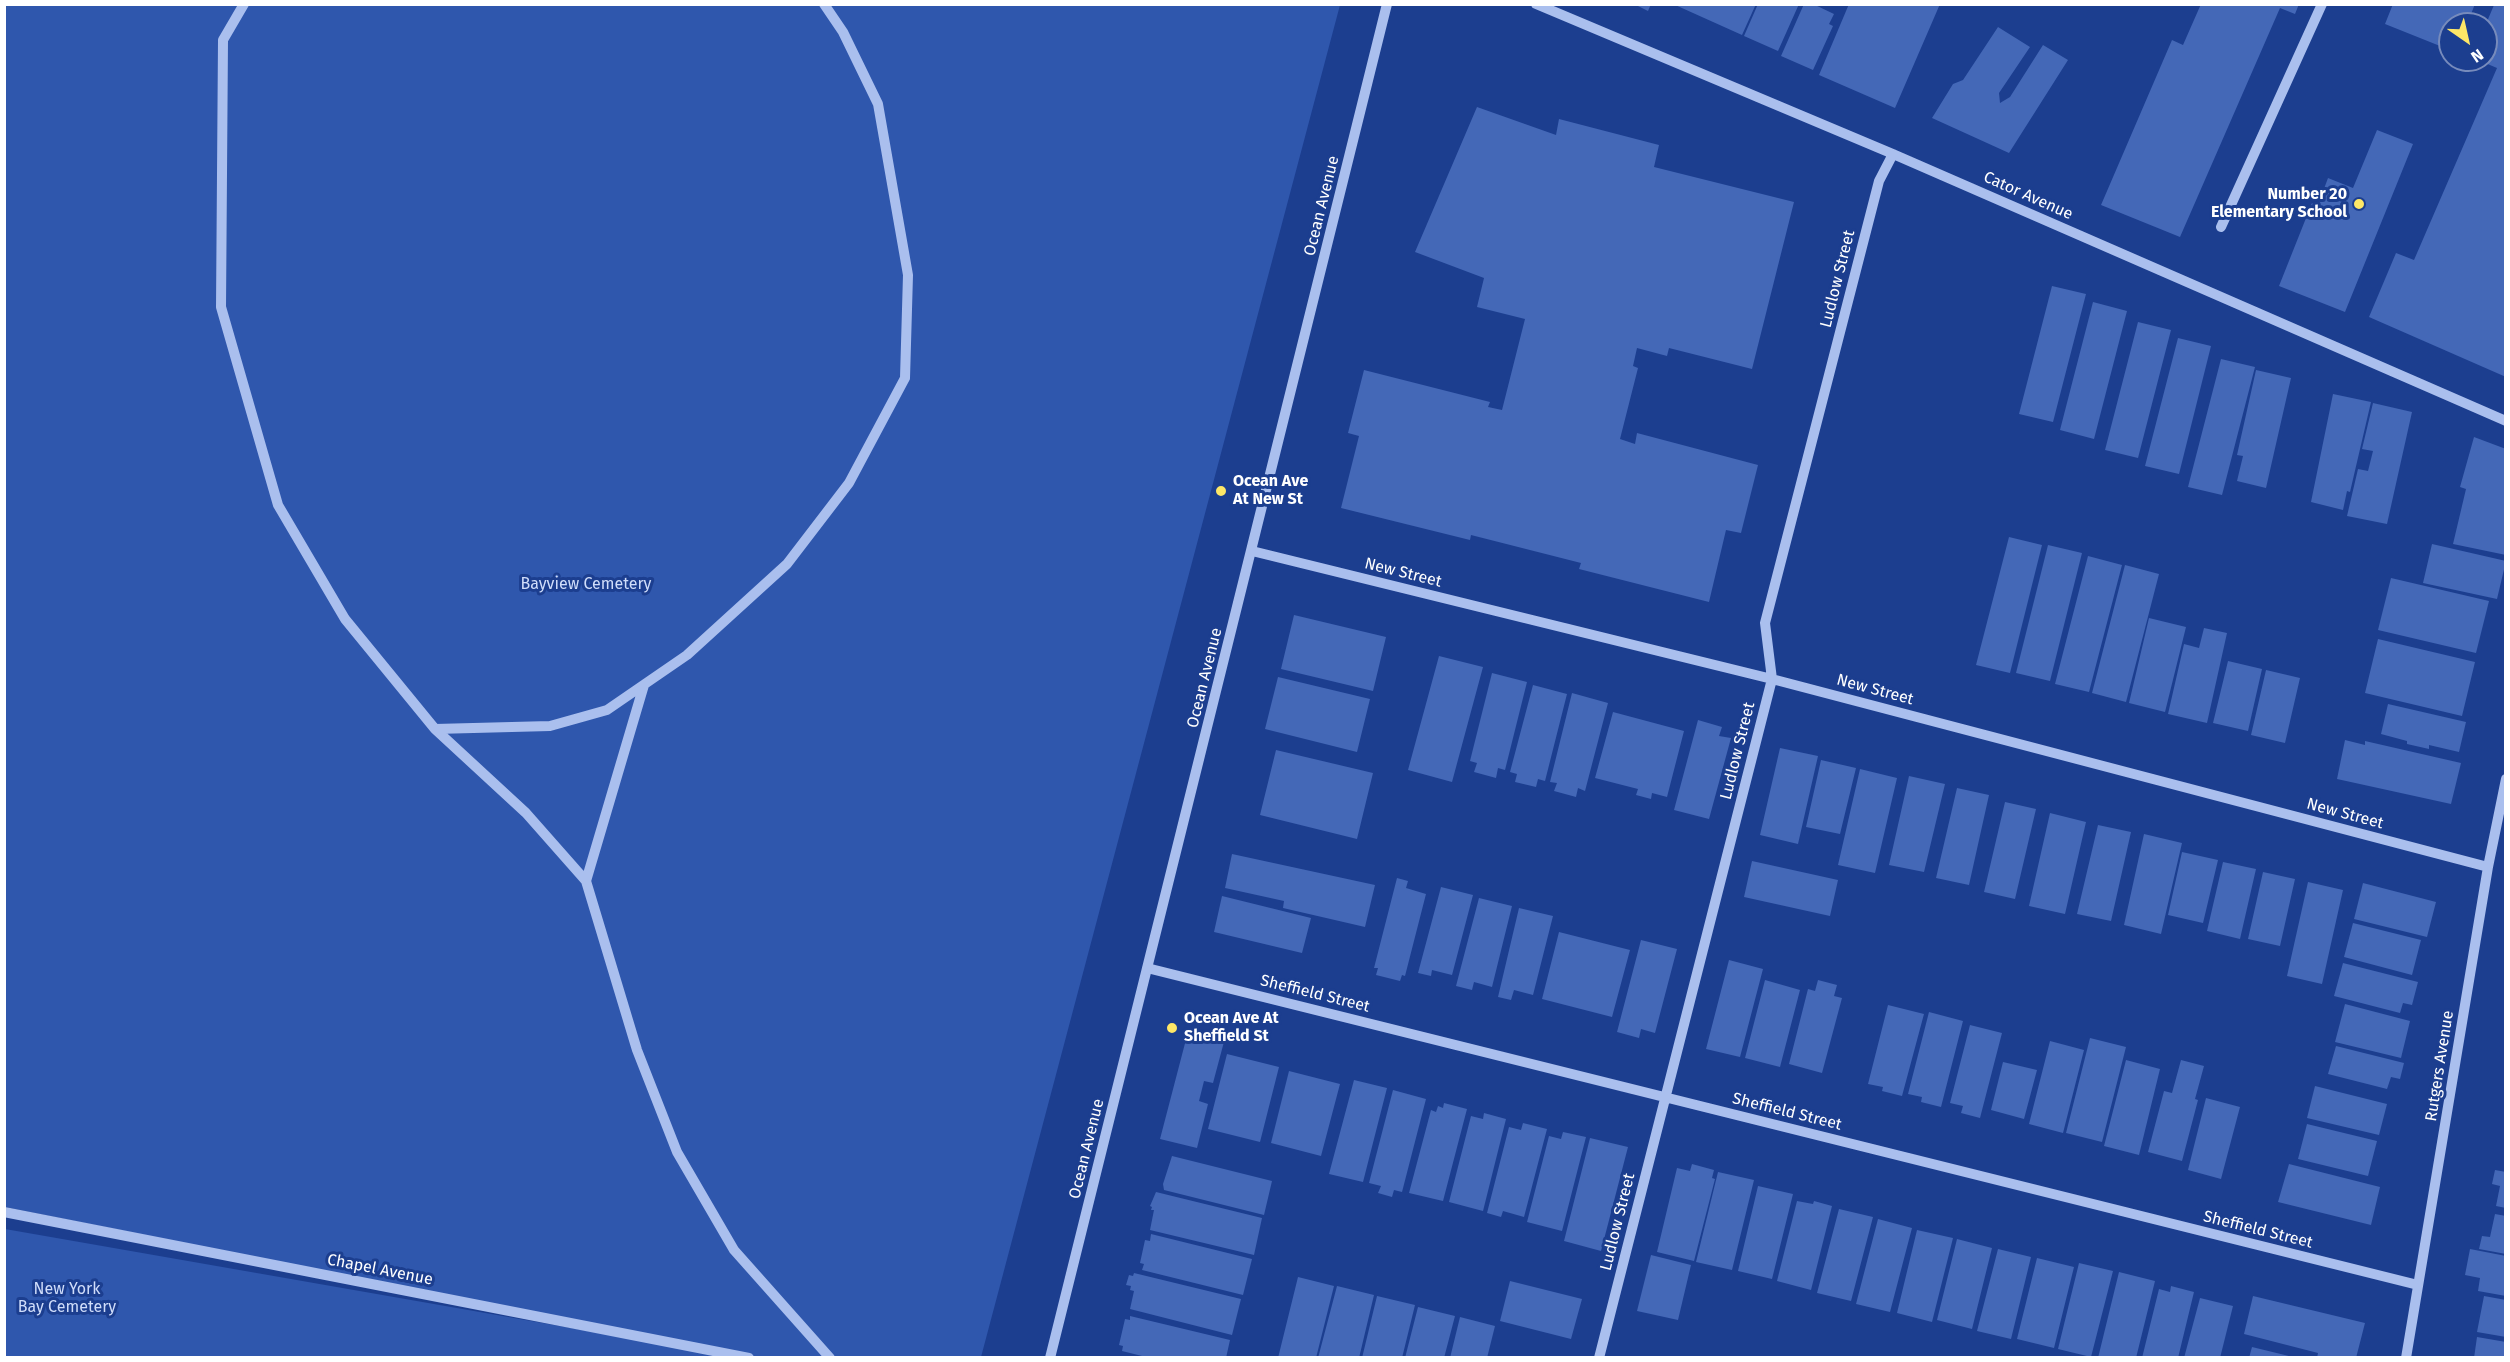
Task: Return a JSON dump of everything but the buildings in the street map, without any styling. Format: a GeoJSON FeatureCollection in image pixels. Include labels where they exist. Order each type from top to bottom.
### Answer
{"type":"FeatureCollection","features":[{"type":"Feature","properties":{"kind":"street"},"geometry":{"type":"LineString","coordinates":[[244,4],[223,40],[221,307],[278,505],[345,619],[435,729],[526,813],[586,881],[637,1050],[677,1152],[734,1250],[830,1358]]}},
{"type":"Feature","properties":{"kind":"street"},"geometry":{"type":"LineString","coordinates":[[435,729],[550,726],[607,710],[687,655],[787,564],[849,483],[904,378],[908,275],[878,104],[843,32],[824,4]]}},
{"type":"Feature","properties":{"kind":"street","name":"Ocean Avenue"},"geometry":{"type":"LineString","coordinates":[[1050,1358],[1387,4]]}},
{"type":"Feature","properties":{"kind":"street","name":"Cator Avenue"},"geometry":{"type":"LineString","coordinates":[[1536,4],[1893,153],[2505,421]]}},
{"type":"Feature","properties":{"kind":"street"},"geometry":{"type":"LineString","coordinates":[[2221,227],[2322,4]]}},
{"type":"Feature","properties":{"kind":"street","name":"Ludlow Street"},"geometry":{"type":"LineString","coordinates":[[1599,1358],[1772,679],[1765,623],[1879,181],[1893,153]]}},
{"type":"Feature","properties":{"kind":"street","name":"New Street"},"geometry":{"type":"LineString","coordinates":[[1252,551],[1772,679],[2488,867]]}},
{"type":"Feature","properties":{"kind":"street"},"geometry":{"type":"LineString","coordinates":[[586,881],[644,685]]}},
{"type":"Feature","properties":{"kind":"street","name":"Rutgers Avenue"},"geometry":{"type":"LineString","coordinates":[[2406,1358],[2488,867],[2505,779]]}},
{"type":"Feature","properties":{"kind":"street","name":"Sheffield Street"},"geometry":{"type":"LineString","coordinates":[[1148,968],[2418,1285]]}},
{"type":"Feature","properties":{"kind":"street","name":"Chapel Avenue"},"geometry":{"type":"LineString","coordinates":[[4,1212],[749,1358]]}},
{"type":"Feature","properties":{"kind":"green space","name":"Bayview Cemetery"},"geometry":{"type":"Polygon","coordinates":[[[4,5],[1340,5],[981,1357],[752,1357],[5,1207],[4,5]]]}},
{"type":"Feature","properties":{"kind":"green space","name":"New York Bay Cemetery"},"geometry":{"type":"Polygon","coordinates":[[[5,1229],[737,1357],[5,1357],[5,1229]]]}},
{"type":"Feature","properties":{"kind":"place","name":"Number 20 Elementary School"},"geometry":{"type":"Point","coordinates":[2359,204]}},
{"type":"Feature","properties":{"kind":"place","name":"Ocean Ave At New St"},"geometry":{"type":"Point","coordinates":[1221,491]}},
{"type":"Feature","properties":{"kind":"place","name":"Ocean Ave At Sheffield St"},"geometry":{"type":"Point","coordinates":[1172,1028]}}]}
